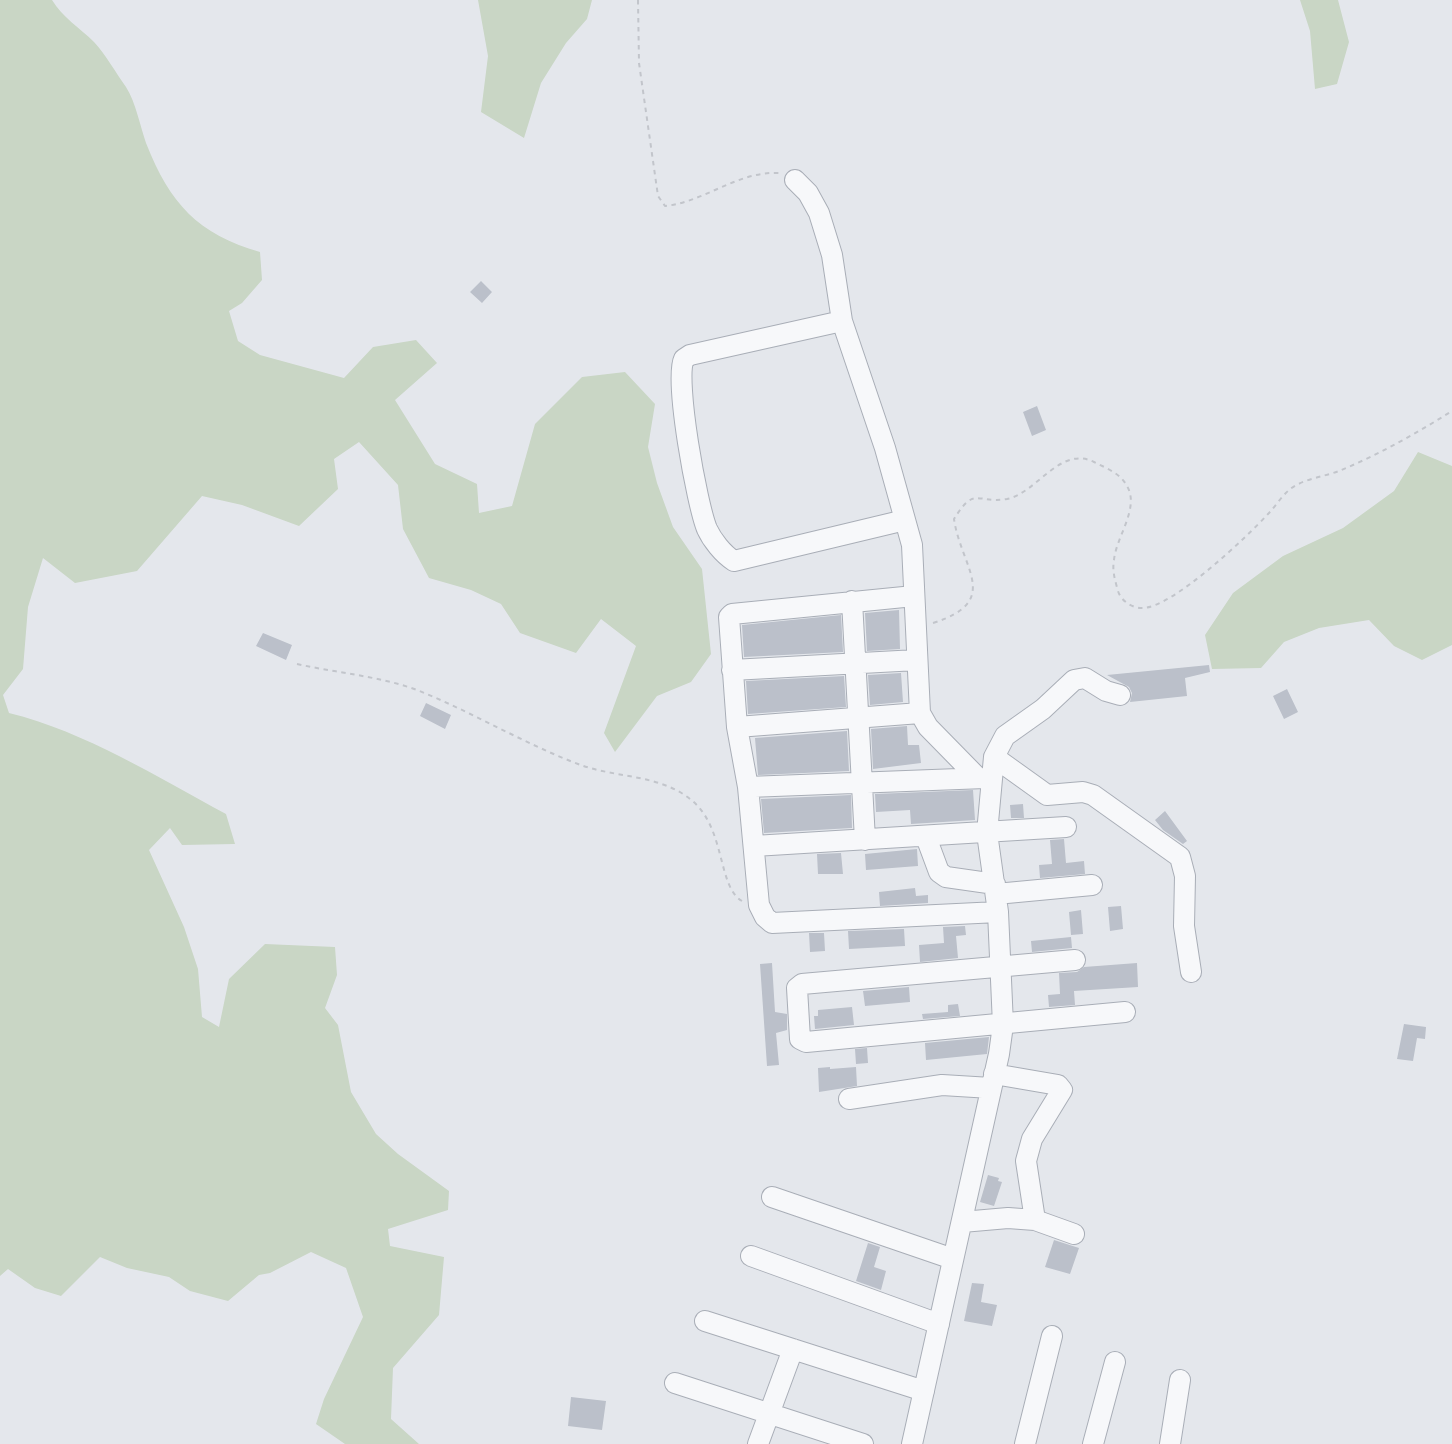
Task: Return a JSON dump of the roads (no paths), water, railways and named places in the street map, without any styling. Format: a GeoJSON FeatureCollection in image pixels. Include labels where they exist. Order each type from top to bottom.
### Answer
{"type":"FeatureCollection","features":[{"type":"Feature","properties":{"kind":"street"},"geometry":{"type":"LineString","coordinates":[[795,180],[808,193],[819,213],[832,255],[842,321],[885,448],[912,545],[920,713],[928,727],[984,778]]}},
{"type":"Feature","properties":{"kind":"street"},"geometry":{"type":"LineString","coordinates":[[842,321],[690,355],[684,359],[685,427],[708,529],[726,556],[734,561],[905,520]]}},
{"type":"Feature","properties":{"kind":"street"},"geometry":{"type":"LineString","coordinates":[[914,596],[732,614],[729,617],[737,727],[748,787],[759,905],[765,916],[772,923],[1092,885]]}},
{"type":"Feature","properties":{"kind":"street"},"geometry":{"type":"LineString","coordinates":[[852,601],[865,840]]}},
{"type":"Feature","properties":{"kind":"street"},"geometry":{"type":"LineString","coordinates":[[732,670],[917,660]]}},
{"type":"Feature","properties":{"kind":"street"},"geometry":{"type":"LineString","coordinates":[[912,1444],[993,1081],[1003,1025],[996,897],[987,833],[984,778],[1005,736],[1043,709],[1074,680],[1085,678],[1106,691],[1120,695]]}},
{"type":"Feature","properties":{"kind":"street"},"geometry":{"type":"LineString","coordinates":[[737,727],[920,713]]}},
{"type":"Feature","properties":{"kind":"street"},"geometry":{"type":"LineString","coordinates":[[994,757],[1047,795],[1083,792],[1093,795],[1180,857],[1185,876],[1184,926],[1191,972]]}},
{"type":"Feature","properties":{"kind":"street"},"geometry":{"type":"LineString","coordinates":[[748,787],[984,778]]}},
{"type":"Feature","properties":{"kind":"street"},"geometry":{"type":"LineString","coordinates":[[754,846],[1066,827]]}},
{"type":"Feature","properties":{"kind":"street"},"geometry":{"type":"LineString","coordinates":[[926,837],[939,872],[996,897]]}},
{"type":"Feature","properties":{"kind":"street"},"geometry":{"type":"LineString","coordinates":[[1075,960],[801,984],[797,988],[800,1039],[806,1042],[1125,1012]]}},
{"type":"Feature","properties":{"kind":"street"},"geometry":{"type":"LineString","coordinates":[[849,1099],[942,1085],[993,1081],[1058,1085],[1062,1090],[1032,1140],[1026,1161],[1035,1220]]}},
{"type":"Feature","properties":{"kind":"street"},"geometry":{"type":"LineString","coordinates":[[772,1197],[954,1259]]}},
{"type":"Feature","properties":{"kind":"street"},"geometry":{"type":"LineString","coordinates":[[962,1222],[1008,1218],[1035,1220],[1074,1234]]}},
{"type":"Feature","properties":{"kind":"street"},"geometry":{"type":"LineString","coordinates":[[751,1256],[939,1324]]}},
{"type":"Feature","properties":{"kind":"street"},"geometry":{"type":"LineString","coordinates":[[705,1321],[924,1391]]}},
{"type":"Feature","properties":{"kind":"street"},"geometry":{"type":"LineString","coordinates":[[1025,1444],[1052,1336]]}},
{"type":"Feature","properties":{"kind":"street"},"geometry":{"type":"LineString","coordinates":[[758,1444],[793,1349]]}},
{"type":"Feature","properties":{"kind":"street"},"geometry":{"type":"LineString","coordinates":[[1093,1444],[1115,1362]]}},
{"type":"Feature","properties":{"kind":"street"},"geometry":{"type":"LineString","coordinates":[[1170,1444],[1180,1380]]}},
{"type":"Feature","properties":{"kind":"street"},"geometry":{"type":"LineString","coordinates":[[675,1383],[863,1444]]}}]}
